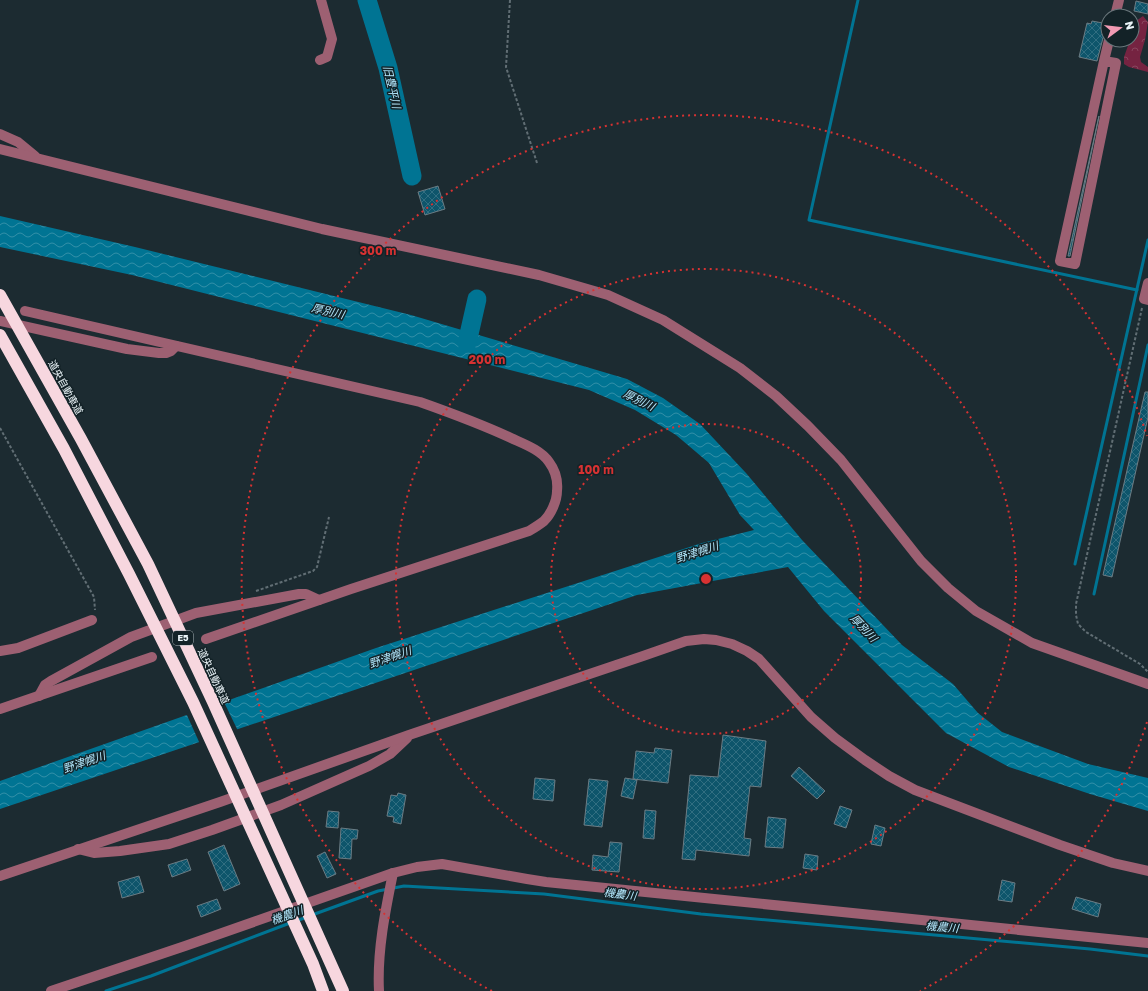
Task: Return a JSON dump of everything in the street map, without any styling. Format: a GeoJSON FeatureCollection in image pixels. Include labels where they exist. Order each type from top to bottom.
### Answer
{"type":"FeatureCollection","features":[{"type":"Feature","properties":{"kind":"highway","name":"道央自動車道"},"geometry":{"type":"LineString","coordinates":[[0,295],[81,439],[148,564],[213,702],[343,991]]}},
{"type":"Feature","properties":{"kind":"highway","name":"E5"},"geometry":{"type":"LineString","coordinates":[[0,335],[64,449],[193,702],[313,964],[323,991]]}},
{"type":"Feature","properties":{"kind":"street"},"geometry":{"type":"LineString","coordinates":[[320,60],[327,57],[332,39],[321,0]]}},
{"type":"Feature","properties":{"kind":"street"},"geometry":{"type":"LineString","coordinates":[[1104,61],[1116,63],[1075,264],[1060,261],[1063,246],[1104,61],[1107,48]]}},
{"type":"Feature","properties":{"kind":"street"},"geometry":{"type":"LineString","coordinates":[[0,134],[18,142],[37,158]]}},
{"type":"Feature","properties":{"kind":"street"},"geometry":{"type":"LineString","coordinates":[[0,149],[322,229],[538,275],[608,295],[663,320],[740,368],[776,396],[841,460],[921,561],[948,588],[976,611],[1032,643],[1148,684]]}},
{"type":"Feature","properties":{"kind":"street"},"geometry":{"type":"LineString","coordinates":[[1146,300],[1148,283]]}},
{"type":"Feature","properties":{"kind":"street"},"geometry":{"type":"LineString","coordinates":[[25,311],[420,402],[483,425],[528,446],[549,461],[558,485],[557,497],[545,520],[529,531],[206,639]]}},
{"type":"Feature","properties":{"kind":"street"},"geometry":{"type":"LineString","coordinates":[[0,321],[126,349],[166,353],[171,351],[176,346]]}},
{"type":"Feature","properties":{"kind":"street"},"geometry":{"type":"LineString","coordinates":[[39,696],[45,685],[51,681],[131,637],[196,613],[299,594],[306,594],[319,600]]}},
{"type":"Feature","properties":{"kind":"street"},"geometry":{"type":"LineString","coordinates":[[0,651],[18,648],[92,620]]}},
{"type":"Feature","properties":{"kind":"street"},"geometry":{"type":"LineString","coordinates":[[0,876],[686,642],[704,639],[732,644],[759,659],[811,717],[835,738],[888,776],[914,790],[1060,845],[1113,863],[1148,871]]}},
{"type":"Feature","properties":{"kind":"street"},"geometry":{"type":"LineString","coordinates":[[0,709],[152,657]]}},
{"type":"Feature","properties":{"kind":"street"},"geometry":{"type":"LineString","coordinates":[[77,849],[94,853],[120,851],[169,844],[212,830],[281,805],[369,766],[390,754],[410,735]]}},
{"type":"Feature","properties":{"kind":"street"},"geometry":{"type":"LineString","coordinates":[[51,991],[392,878],[417,866],[442,864],[546,882],[1148,943]]}},
{"type":"Feature","properties":{"kind":"street"},"geometry":{"type":"LineString","coordinates":[[379,991],[378,973],[385,910],[392,878]]}},
{"type":"Feature","properties":{"kind":"path"},"geometry":{"type":"LineString","coordinates":[[510,0],[506,67],[537,163]]}},
{"type":"Feature","properties":{"kind":"path"},"geometry":{"type":"LineString","coordinates":[[1146,300],[1076,604],[1076,615],[1078,624],[1086,632],[1140,664],[1148,672]]}},
{"type":"Feature","properties":{"kind":"path"},"geometry":{"type":"LineString","coordinates":[[0,428],[94,597],[95,611],[92,620]]}},
{"type":"Feature","properties":{"kind":"path"},"geometry":{"type":"LineString","coordinates":[[254,592],[313,571],[317,567],[329,517]]}},
{"type":"Feature","properties":{"kind":"green space"},"geometry":{"type":"Polygon","coordinates":[[[1143,16],[1148,22],[1140,57],[1141,62],[1148,67],[1148,72],[1129,67],[1124,64],[1124,57],[1127,48],[1140,48],[1140,18],[1143,16]]]}},
{"type":"Feature","properties":{"kind":"water"},"geometry":{"type":"Polygon","coordinates":[[[0,216],[135,247],[411,315],[627,379],[663,398],[700,424],[746,473],[802,540],[902,645],[953,684],[978,713],[1002,732],[1088,764],[1148,778],[1148,811],[1090,794],[1009,767],[946,733],[824,611],[788,567],[637,595],[0,809],[0,781],[376,648],[702,543],[754,530],[740,515],[709,463],[676,435],[635,410],[589,390],[132,275],[0,247],[0,216]]]}},
{"type":"Feature","properties":{"kind":"pier"},"geometry":{"type":"Polygon","coordinates":[[[223,700],[238,731],[200,744],[186,713],[223,700]]]}},
{"type":"Feature","properties":{"kind":"building"},"geometry":{"type":"Polygon","coordinates":[[[1136,1],[1148,4],[1148,14],[1140,12],[1140,8],[1135,8],[1136,1]]]}},
{"type":"Feature","properties":{"kind":"building"},"geometry":{"type":"Polygon","coordinates":[[[1092,21],[1100,22],[1100,48],[1097,61],[1079,57],[1087,23],[1091,24],[1092,21]]]}},
{"type":"Feature","properties":{"kind":"building"},"geometry":{"type":"Polygon","coordinates":[[[1099,116],[1070,256],[1068,256],[1099,116]]]}},
{"type":"Feature","properties":{"kind":"building"},"geometry":{"type":"Polygon","coordinates":[[[438,186],[445,209],[425,215],[418,192],[438,186]]]}},
{"type":"Feature","properties":{"kind":"building"},"geometry":{"type":"Polygon","coordinates":[[[1145,392],[1148,392],[1148,417],[1112,577],[1103,575],[1145,392]]]}},
{"type":"Feature","properties":{"kind":"building"},"geometry":{"type":"Polygon","coordinates":[[[723,735],[766,741],[761,787],[750,786],[744,838],[751,839],[749,856],[696,850],[695,860],[682,859],[690,775],[718,777],[723,735]]]}},
{"type":"Feature","properties":{"kind":"building"},"geometry":{"type":"Polygon","coordinates":[[[655,748],[672,750],[668,783],[633,779],[636,751],[654,753],[655,748]]]}},
{"type":"Feature","properties":{"kind":"building"},"geometry":{"type":"Polygon","coordinates":[[[799,767],[825,791],[817,799],[791,776],[799,767]]]}},
{"type":"Feature","properties":{"kind":"building"},"geometry":{"type":"Polygon","coordinates":[[[535,778],[555,780],[553,801],[533,799],[535,778]]]}},
{"type":"Feature","properties":{"kind":"building"},"geometry":{"type":"Polygon","coordinates":[[[625,778],[637,780],[633,799],[621,796],[625,778]]]}},
{"type":"Feature","properties":{"kind":"building"},"geometry":{"type":"Polygon","coordinates":[[[589,779],[608,781],[602,827],[584,825],[589,779]]]}},
{"type":"Feature","properties":{"kind":"building"},"geometry":{"type":"Polygon","coordinates":[[[398,793],[406,795],[401,824],[393,822],[394,817],[387,816],[391,795],[397,796],[398,793]]]}},
{"type":"Feature","properties":{"kind":"building"},"geometry":{"type":"Polygon","coordinates":[[[840,806],[852,810],[846,828],[834,824],[840,806]]]}},
{"type":"Feature","properties":{"kind":"building"},"geometry":{"type":"Polygon","coordinates":[[[645,810],[656,811],[654,839],[643,838],[645,810]]]}},
{"type":"Feature","properties":{"kind":"building"},"geometry":{"type":"Polygon","coordinates":[[[328,811],[339,812],[338,828],[326,827],[328,811]]]}},
{"type":"Feature","properties":{"kind":"building"},"geometry":{"type":"Polygon","coordinates":[[[768,817],[786,819],[783,848],[765,847],[768,817]]]}},
{"type":"Feature","properties":{"kind":"building"},"geometry":{"type":"Polygon","coordinates":[[[875,825],[885,828],[881,846],[871,844],[875,825]]]}},
{"type":"Feature","properties":{"kind":"building"},"geometry":{"type":"Polygon","coordinates":[[[341,828],[358,830],[357,839],[352,839],[351,859],[339,858],[341,828]]]}},
{"type":"Feature","properties":{"kind":"building"},"geometry":{"type":"Polygon","coordinates":[[[610,842],[622,843],[619,872],[592,870],[593,855],[608,857],[610,842]]]}},
{"type":"Feature","properties":{"kind":"building"},"geometry":{"type":"Polygon","coordinates":[[[224,845],[240,884],[224,891],[208,852],[224,845]]]}},
{"type":"Feature","properties":{"kind":"building"},"geometry":{"type":"Polygon","coordinates":[[[325,852],[336,874],[327,878],[317,856],[325,852]]]}},
{"type":"Feature","properties":{"kind":"building"},"geometry":{"type":"Polygon","coordinates":[[[805,854],[818,856],[817,870],[803,868],[805,854]]]}},
{"type":"Feature","properties":{"kind":"building"},"geometry":{"type":"Polygon","coordinates":[[[187,859],[191,870],[172,877],[168,865],[187,859]]]}},
{"type":"Feature","properties":{"kind":"building"},"geometry":{"type":"Polygon","coordinates":[[[139,876],[144,892],[122,898],[118,882],[139,876]]]}},
{"type":"Feature","properties":{"kind":"building"},"geometry":{"type":"Polygon","coordinates":[[[1002,880],[1015,883],[1012,902],[998,900],[1002,880]]]}},
{"type":"Feature","properties":{"kind":"building"},"geometry":{"type":"Polygon","coordinates":[[[1076,897],[1101,904],[1098,917],[1072,909],[1076,897]]]}},
{"type":"Feature","properties":{"kind":"building"},"geometry":{"type":"Polygon","coordinates":[[[217,899],[221,909],[201,917],[197,906],[217,899]]]}},
{"type":"Feature","properties":{"kind":"waterway","name":"旧豊平川"},"geometry":{"type":"LineString","coordinates":[[367,0],[388,68],[412,176]]}},
{"type":"Feature","properties":{"kind":"waterway"},"geometry":{"type":"LineString","coordinates":[[858,0],[809,220],[1137,290]]}},
{"type":"Feature","properties":{"kind":"waterway"},"geometry":{"type":"LineString","coordinates":[[1075,564],[1148,240]]}},
{"type":"Feature","properties":{"kind":"waterway","name":"旧豊平川"},"geometry":{"type":"LineString","coordinates":[[467,343],[477,299]]}},
{"type":"Feature","properties":{"kind":"waterway"},"geometry":{"type":"LineString","coordinates":[[1094,594],[1148,345]]}},
{"type":"Feature","properties":{"kind":"waterway","name":"機農川"},"geometry":{"type":"LineString","coordinates":[[312,915],[378,891],[404,886],[544,894],[701,914],[1090,949],[1148,956]]}},
{"type":"Feature","properties":{"kind":"waterway","name":"機農川"},"geometry":{"type":"LineString","coordinates":[[296,921],[307,917]]}},
{"type":"Feature","properties":{"kind":"waterway","name":"機農川"},"geometry":{"type":"LineString","coordinates":[[106,991],[151,976],[290,923]]}},
{"type":"Feature","properties":{"kind":"water label","name":"厚別川"},"geometry":{"type":"Point","coordinates":[328,311]}},
{"type":"Feature","properties":{"kind":"water label","name":"厚別川"},"geometry":{"type":"Point","coordinates":[639,400]}},
{"type":"Feature","properties":{"kind":"water label","name":"野津幌川"},"geometry":{"type":"Point","coordinates":[697,552]}},
{"type":"Feature","properties":{"kind":"water label","name":"厚別川"},"geometry":{"type":"Point","coordinates":[864,628]}},
{"type":"Feature","properties":{"kind":"water label","name":"野津幌川"},"geometry":{"type":"Point","coordinates":[390,657]}},
{"type":"Feature","properties":{"kind":"water label","name":"野津幌川"},"geometry":{"type":"Point","coordinates":[84,762]}}]}
